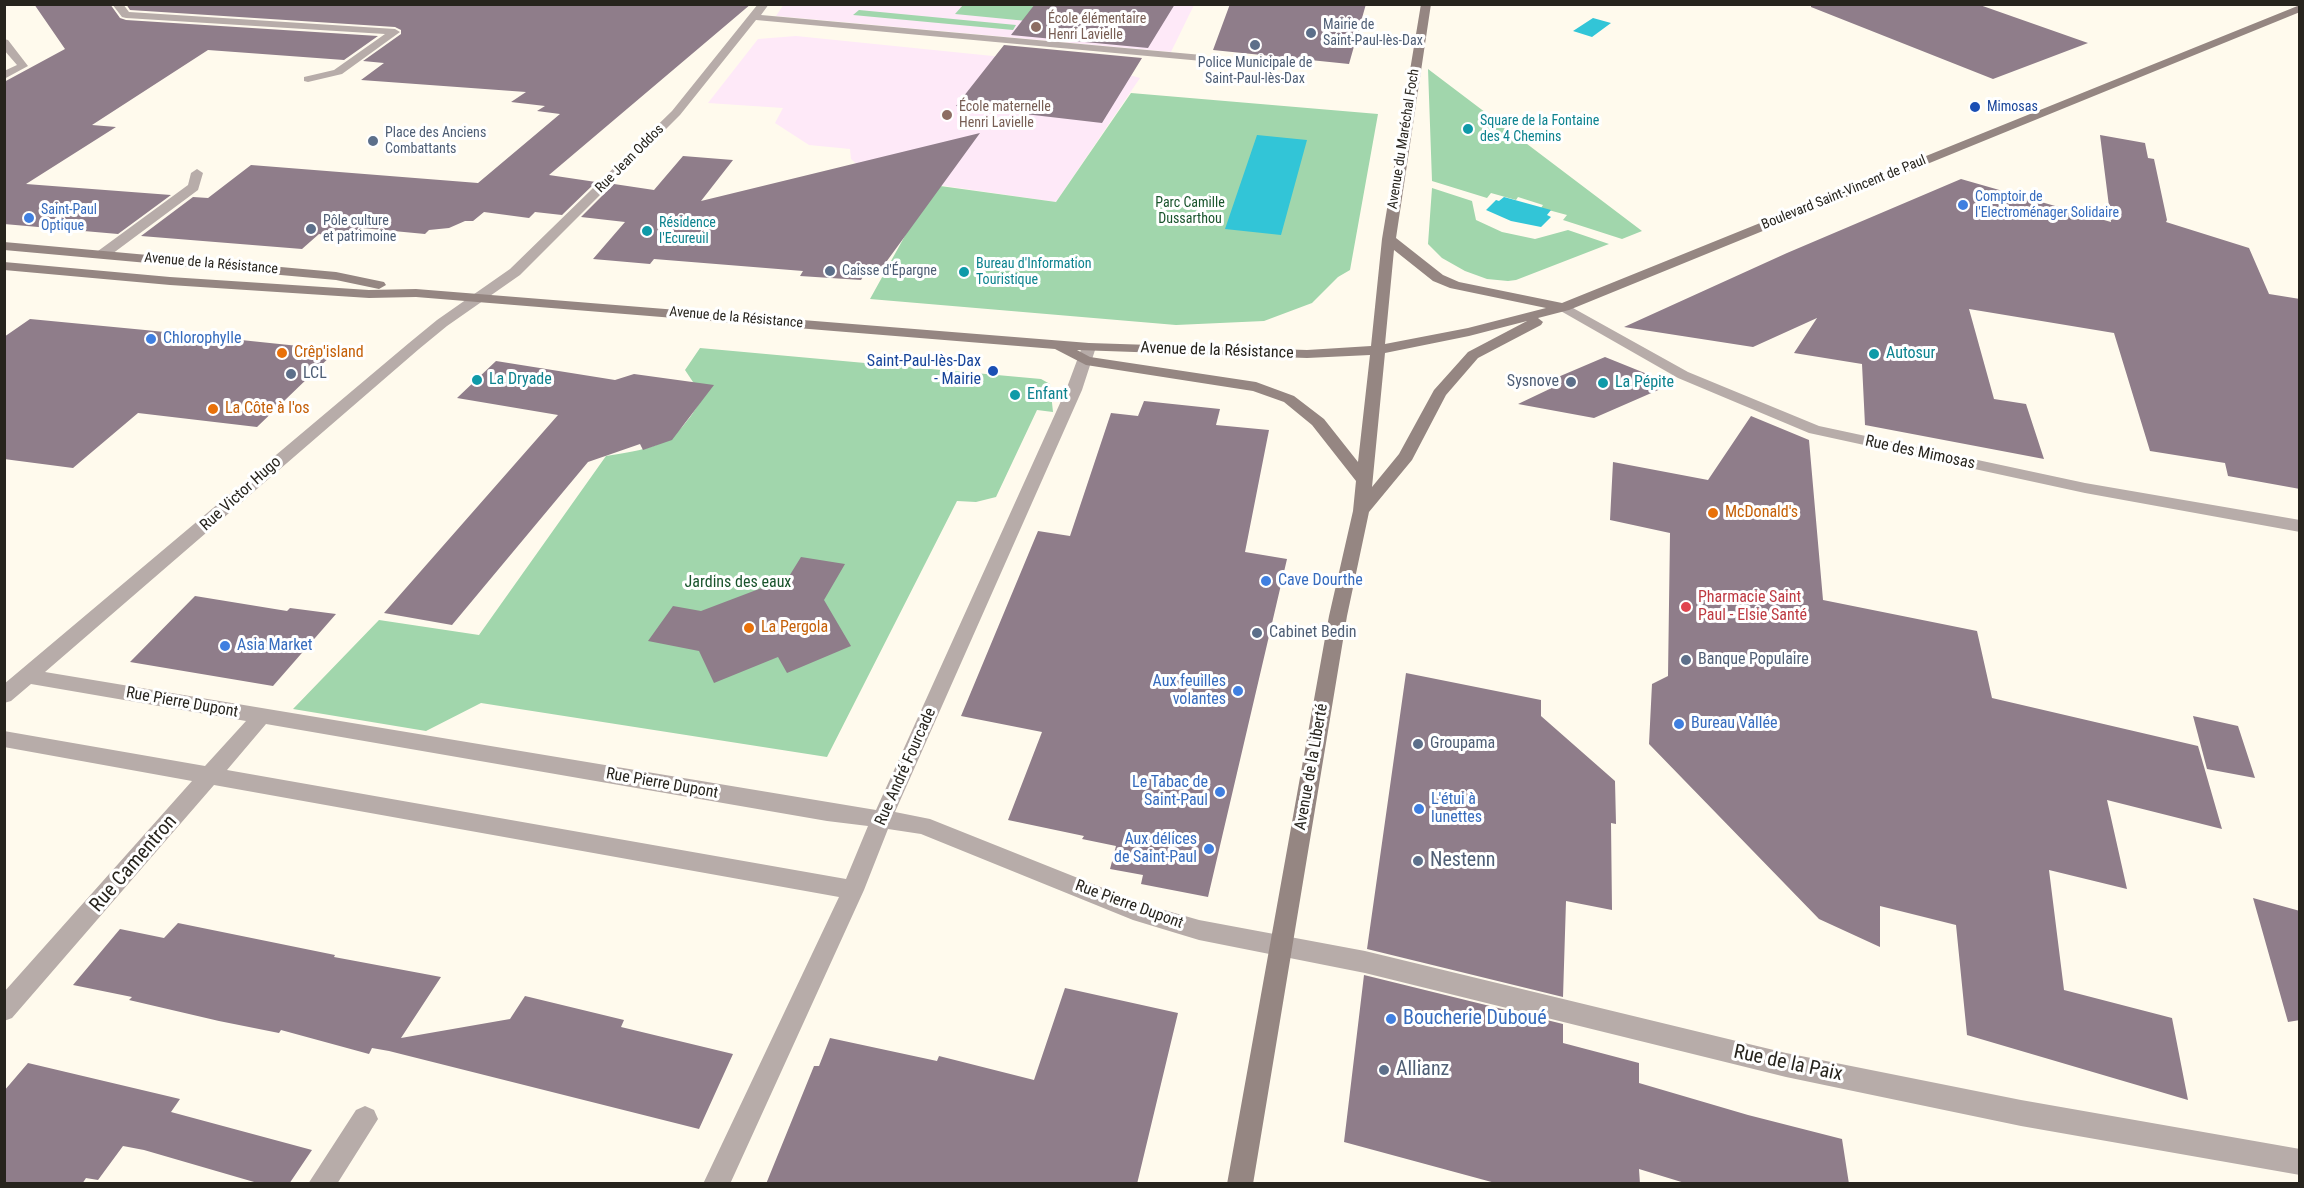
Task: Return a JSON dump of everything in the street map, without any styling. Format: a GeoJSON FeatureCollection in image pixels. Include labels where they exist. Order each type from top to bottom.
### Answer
{"type":"FeatureCollection","features":[{"type":"Feature","properties":{"kind":"main road","name":"Avenue du Maréchal Foch"},"geometry":{"type":"LineString","coordinates":[[1379,350],[1389,238],[1426,4]]}},
{"type":"Feature","properties":{"kind":"main road","name":"Boulevard Saint-Vincent de Paul"},"geometry":{"type":"LineString","coordinates":[[1379,350],[1469,332],[1564,307],[2300,8]]}},
{"type":"Feature","properties":{"kind":"main road"},"geometry":{"type":"LineString","coordinates":[[1389,238],[1438,278],[1455,285],[1564,307]]}},
{"type":"Feature","properties":{"kind":"main road","name":"Avenue de la Résistance"},"geometry":{"type":"LineString","coordinates":[[4,246],[336,276],[416,293]]}},
{"type":"Feature","properties":{"kind":"main road","name":"Avenue de la Résistance"},"geometry":{"type":"LineString","coordinates":[[4,266],[170,281],[359,293],[416,293],[1055,344],[1088,354],[1256,387],[1289,399],[1318,422],[1363,479]]}},
{"type":"Feature","properties":{"kind":"main road"},"geometry":{"type":"LineString","coordinates":[[1361,511],[1406,456],[1438,393],[1473,355],[1564,307]]}},
{"type":"Feature","properties":{"kind":"main road","name":"Avenue de la Résistance"},"geometry":{"type":"LineString","coordinates":[[1088,354],[1307,354],[1379,350]]}},
{"type":"Feature","properties":{"kind":"main road","name":"Avenue de la Liberté"},"geometry":{"type":"LineString","coordinates":[[1240,1184],[1338,616],[1361,511],[1379,350]]}},
{"type":"Feature","properties":{"kind":"street"},"geometry":{"type":"LineString","coordinates":[[117,4],[126,15],[395,32],[338,72],[308,79]]}},
{"type":"Feature","properties":{"kind":"street","name":"Rue Jean Oddos"},"geometry":{"type":"LineString","coordinates":[[480,298],[515,272],[676,113],[764,4]]}},
{"type":"Feature","properties":{"kind":"street"},"geometry":{"type":"LineString","coordinates":[[754,17],[1202,58]]}},
{"type":"Feature","properties":{"kind":"street"},"geometry":{"type":"LineString","coordinates":[[4,42],[23,66],[4,76]]}},
{"type":"Feature","properties":{"kind":"street"},"geometry":{"type":"LineString","coordinates":[[103,254],[194,188],[197,173]]}},
{"type":"Feature","properties":{"kind":"street","name":"Rue Victor Hugo"},"geometry":{"type":"LineString","coordinates":[[4,696],[414,346],[442,323],[480,298]]}},
{"type":"Feature","properties":{"kind":"street","name":"Rue des Mimosas"},"geometry":{"type":"LineString","coordinates":[[1564,307],[1683,375],[1815,430],[2085,488],[2300,526]]}},
{"type":"Feature","properties":{"kind":"street","name":"Rue André Fourcade"},"geometry":{"type":"LineString","coordinates":[[716,1184],[853,890],[881,821],[1088,354]]}},
{"type":"Feature","properties":{"kind":"street","name":"Rue Pierre Dupont"},"geometry":{"type":"LineString","coordinates":[[27,676],[881,821],[923,825],[1140,913],[1199,930],[1281,945]]}},
{"type":"Feature","properties":{"kind":"street","name":"Rue Camentron"},"geometry":{"type":"LineString","coordinates":[[4,1010],[262,716]]}},
{"type":"Feature","properties":{"kind":"street"},"geometry":{"type":"LineString","coordinates":[[4,739],[853,890]]}},
{"type":"Feature","properties":{"kind":"street","name":"Rue de la Paix"},"geometry":{"type":"LineString","coordinates":[[1281,945],[1365,962],[1786,1065],[2021,1113],[2300,1162]]}},
{"type":"Feature","properties":{"kind":"street"},"geometry":{"type":"LineString","coordinates":[[321,1184],[365,1119]]}},
{"type":"Feature","properties":{"kind":"shaded area","name":"École élémentaire Henri Lavielle"},"geometry":{"type":"Polygon","coordinates":[[[784,4],[1194,5],[1171,52],[776,16],[784,4]]]}},
{"type":"Feature","properties":{"kind":"shaded area","name":"École maternelle Henri Lavielle"},"geometry":{"type":"Polygon","coordinates":[[[796,36],[1101,67],[1140,78],[1056,202],[869,175],[851,159],[850,149],[809,145],[775,123],[783,108],[708,103],[758,39],[796,36]]]}},
{"type":"Feature","properties":{"kind":"green space"},"geometry":{"type":"Polygon","coordinates":[[[1032,4],[1049,6],[1037,22],[955,14],[963,5],[1032,4]]]}},
{"type":"Feature","properties":{"kind":"green space"},"geometry":{"type":"Polygon","coordinates":[[[859,10],[1016,25],[1013,30],[853,15],[859,10]]]}},
{"type":"Feature","properties":{"kind":"green space"},"geometry":{"type":"Polygon","coordinates":[[[1428,69],[1642,231],[1622,239],[1563,220],[1567,215],[1541,208],[1543,205],[1518,197],[1516,200],[1491,193],[1487,198],[1432,181],[1428,69]]]}},
{"type":"Feature","properties":{"kind":"green space","name":"Parc Camille Dussarthou"},"geometry":{"type":"Polygon","coordinates":[[[1131,93],[1378,114],[1350,270],[1338,277],[1312,303],[1264,321],[1176,325],[870,299],[933,185],[1056,202],[1131,93]]]}},
{"type":"Feature","properties":{"kind":"green space"},"geometry":{"type":"Polygon","coordinates":[[[1432,188],[1472,201],[1476,220],[1502,232],[1535,239],[1568,230],[1609,244],[1516,280],[1487,279],[1465,271],[1442,258],[1428,244],[1432,188]]]}},
{"type":"Feature","properties":{"kind":"green space","name":"Jardins des eaux"},"geometry":{"type":"Polygon","coordinates":[[[700,348],[1041,379],[1050,384],[1053,412],[1037,410],[996,497],[976,502],[957,501],[827,757],[481,703],[426,731],[293,709],[379,620],[479,635],[606,456],[640,450],[664,442],[683,426],[703,397],[685,370],[700,348]]]}},
{"type":"Feature","properties":{"kind":"water"},"geometry":{"type":"Polygon","coordinates":[[[1593,18],[1611,23],[1592,37],[1573,31],[1593,18]]]}},
{"type":"Feature","properties":{"kind":"water"},"geometry":{"type":"Polygon","coordinates":[[[1257,135],[1307,140],[1281,235],[1225,229],[1257,135]]]}},
{"type":"Feature","properties":{"kind":"water"},"geometry":{"type":"Polygon","coordinates":[[[1504,197],[1551,210],[1547,215],[1551,217],[1541,227],[1511,221],[1486,210],[1496,200],[1499,201],[1504,197]]]}},
{"type":"Feature","properties":{"kind":"building"},"geometry":{"type":"Polygon","coordinates":[[[34,4],[110,4],[120,18],[126,20],[378,36],[344,60],[208,50],[92,125],[116,127],[26,184],[171,195],[118,234],[4,224],[4,82],[65,49],[34,4]]]}},
{"type":"Feature","properties":{"kind":"building"},"geometry":{"type":"Polygon","coordinates":[[[126,4],[344,6],[348,4],[751,4],[549,175],[596,182],[562,215],[535,212],[529,218],[484,212],[473,221],[465,221],[449,228],[429,230],[425,234],[362,228],[349,238],[319,234],[302,249],[141,236],[193,197],[208,198],[251,165],[478,183],[560,114],[537,111],[545,106],[511,102],[526,92],[361,80],[384,63],[363,61],[401,34],[401,30],[395,27],[130,10],[126,4]]]}},
{"type":"Feature","properties":{"kind":"building"},"geometry":{"type":"Polygon","coordinates":[[[1035,4],[1175,4],[1148,48],[1011,35],[1035,4]]]}},
{"type":"Feature","properties":{"kind":"building","name":"Mairie de Saint-Paul-lès-Dax"},"geometry":{"type":"Polygon","coordinates":[[[1230,4],[1366,4],[1349,64],[1213,50],[1230,4]]]}},
{"type":"Feature","properties":{"kind":"building"},"geometry":{"type":"Polygon","coordinates":[[[1811,4],[1977,4],[2088,43],[1993,79],[1811,7],[1811,4]]]}},
{"type":"Feature","properties":{"kind":"building"},"geometry":{"type":"Polygon","coordinates":[[[1004,45],[1142,58],[1102,123],[956,106],[1004,45]]]}},
{"type":"Feature","properties":{"kind":"building"},"geometry":{"type":"Polygon","coordinates":[[[980,133],[876,276],[864,275],[861,280],[800,276],[803,271],[654,259],[650,264],[593,259],[625,222],[581,217],[614,184],[654,190],[683,156],[733,160],[701,201],[980,133]]]}},
{"type":"Feature","properties":{"kind":"building"},"geometry":{"type":"Polygon","coordinates":[[[2100,135],[2145,143],[2148,158],[2154,159],[2166,222],[2249,248],[2269,294],[2300,299],[2300,489],[2228,476],[2225,463],[2150,451],[2114,333],[1969,309],[1994,399],[2026,404],[2044,459],[1865,425],[1862,364],[1794,353],[1817,318],[1753,347],[1624,327],[1787,253],[1961,179],[2111,222],[2100,135]]]}},
{"type":"Feature","properties":{"kind":"building"},"geometry":{"type":"Polygon","coordinates":[[[30,319],[337,350],[257,427],[138,413],[73,468],[4,459],[4,337],[30,319]]]}},
{"type":"Feature","properties":{"kind":"building","name":"La Pépite"},"geometry":{"type":"Polygon","coordinates":[[[1605,357],[1672,384],[1594,418],[1518,404],[1558,385],[1551,380],[1605,357]]]}},
{"type":"Feature","properties":{"kind":"building"},"geometry":{"type":"Polygon","coordinates":[[[496,361],[615,380],[634,374],[714,385],[672,440],[643,450],[640,444],[588,462],[452,625],[384,613],[558,415],[457,398],[496,361]]]}},
{"type":"Feature","properties":{"kind":"building"},"geometry":{"type":"Polygon","coordinates":[[[1144,401],[1220,409],[1216,425],[1269,430],[1245,552],[1287,559],[1208,897],[1141,884],[1143,875],[1110,869],[1116,846],[1082,839],[1084,836],[1008,820],[1042,732],[961,716],[1038,531],[1070,536],[1111,413],[1138,416],[1144,401]]]}},
{"type":"Feature","properties":{"kind":"building"},"geometry":{"type":"Polygon","coordinates":[[[1751,416],[1809,440],[1823,600],[1977,631],[1992,698],[2198,746],[2222,829],[2107,800],[2127,889],[2049,870],[2064,990],[2172,1018],[2188,1100],[1967,1035],[1956,925],[1880,906],[1880,947],[1819,919],[1649,744],[1652,684],[1668,676],[1670,533],[1610,520],[1613,462],[1708,480],[1751,416]]]}},
{"type":"Feature","properties":{"kind":"building","name":"La Pergola"},"geometry":{"type":"Polygon","coordinates":[[[801,557],[845,564],[824,600],[851,646],[787,673],[778,657],[714,683],[699,651],[648,641],[673,606],[701,611],[788,578],[801,557]]]}},
{"type":"Feature","properties":{"kind":"building"},"geometry":{"type":"Polygon","coordinates":[[[195,596],[287,611],[290,608],[336,614],[273,686],[130,662],[195,596]]]}},
{"type":"Feature","properties":{"kind":"building"},"geometry":{"type":"Polygon","coordinates":[[[1406,673],[1541,700],[1541,716],[1615,781],[1616,824],[1611,823],[1612,910],[1566,901],[1563,997],[1367,949],[1406,673]]]}},
{"type":"Feature","properties":{"kind":"building"},"geometry":{"type":"Polygon","coordinates":[[[2193,716],[2238,726],[2255,778],[2207,769],[2193,716]]]}},
{"type":"Feature","properties":{"kind":"building"},"geometry":{"type":"Polygon","coordinates":[[[2253,898],[2300,911],[2300,1020],[2288,1022],[2253,898]]]}},
{"type":"Feature","properties":{"kind":"building"},"geometry":{"type":"Polygon","coordinates":[[[178,923],[335,955],[334,957],[441,977],[401,1038],[510,1019],[525,996],[624,1020],[621,1027],[733,1054],[699,1129],[389,1051],[372,1048],[369,1054],[281,1030],[279,1033],[219,1021],[129,1000],[132,997],[73,985],[120,929],[164,938],[178,923]]]}},
{"type":"Feature","properties":{"kind":"building"},"geometry":{"type":"Polygon","coordinates":[[[1364,975],[1563,1024],[1563,1043],[1639,1063],[1639,1083],[1748,1115],[1842,1139],[1849,1184],[1688,1184],[1639,1169],[1640,1184],[1499,1184],[1344,1142],[1364,975]]]}},
{"type":"Feature","properties":{"kind":"building"},"geometry":{"type":"Polygon","coordinates":[[[1065,988],[1178,1013],[1137,1184],[766,1184],[814,1066],[819,1066],[830,1038],[937,1061],[939,1056],[1034,1080],[1065,988]]]}},
{"type":"Feature","properties":{"kind":"building"},"geometry":{"type":"Polygon","coordinates":[[[28,1063],[180,1099],[171,1112],[312,1150],[289,1184],[261,1184],[123,1146],[98,1180],[86,1178],[82,1184],[4,1184],[4,1091],[28,1063]]]}},
{"type":"Feature","properties":{"kind":"place","name":"École élémentaire Henri Lavielle"},"geometry":{"type":"Point","coordinates":[1036,27]}},
{"type":"Feature","properties":{"kind":"place","name":"Mairie de Saint-Paul-lès-Dax"},"geometry":{"type":"Point","coordinates":[1311,33]}},
{"type":"Feature","properties":{"kind":"place","name":"Police Municipale de Saint-Paul-lès-Dax"},"geometry":{"type":"Point","coordinates":[1255,45]}},
{"type":"Feature","properties":{"kind":"place","name":"Mimosas"},"geometry":{"type":"Point","coordinates":[1975,107]}},
{"type":"Feature","properties":{"kind":"place","name":"École maternelle Henri Lavielle"},"geometry":{"type":"Point","coordinates":[947,115]}},
{"type":"Feature","properties":{"kind":"place","name":"Square de la Fontaine des 4 Chemins"},"geometry":{"type":"Point","coordinates":[1468,129]}},
{"type":"Feature","properties":{"kind":"place","name":"Place des Anciens Combattants"},"geometry":{"type":"Point","coordinates":[373,141]}},
{"type":"Feature","properties":{"kind":"place","name":"Comptoir de l'Electroménager Solidaire"},"geometry":{"type":"Point","coordinates":[1963,205]}},
{"type":"Feature","properties":{"kind":"place","name":"Saint-Paul Optique"},"geometry":{"type":"Point","coordinates":[29,218]}},
{"type":"Feature","properties":{"kind":"place","name":"Pôle culture et patrimoine"},"geometry":{"type":"Point","coordinates":[311,229]}},
{"type":"Feature","properties":{"kind":"place","name":"Résidence l'Ecureuil"},"geometry":{"type":"Point","coordinates":[647,231]}},
{"type":"Feature","properties":{"kind":"place","name":"Caisse d'Épargne"},"geometry":{"type":"Point","coordinates":[830,271]}},
{"type":"Feature","properties":{"kind":"place","name":"Bureau d'Information Touristique"},"geometry":{"type":"Point","coordinates":[964,272]}},
{"type":"Feature","properties":{"kind":"place","name":"Chlorophylle"},"geometry":{"type":"Point","coordinates":[151,339]}},
{"type":"Feature","properties":{"kind":"place","name":"Crêp'island"},"geometry":{"type":"Point","coordinates":[282,353]}},
{"type":"Feature","properties":{"kind":"place","name":"Autosur"},"geometry":{"type":"Point","coordinates":[1874,354]}},
{"type":"Feature","properties":{"kind":"place","name":"Saint-Paul-lès-Dax - Mairie"},"geometry":{"type":"Point","coordinates":[993,371]}},
{"type":"Feature","properties":{"kind":"place","name":"LCL"},"geometry":{"type":"Point","coordinates":[291,374]}},
{"type":"Feature","properties":{"kind":"place","name":"La Dryade"},"geometry":{"type":"Point","coordinates":[477,380]}},
{"type":"Feature","properties":{"kind":"place","name":"Sysnove"},"geometry":{"type":"Point","coordinates":[1571,382]}},
{"type":"Feature","properties":{"kind":"place","name":"La Pépite"},"geometry":{"type":"Point","coordinates":[1603,383]}},
{"type":"Feature","properties":{"kind":"place","name":"Enfant"},"geometry":{"type":"Point","coordinates":[1015,395]}},
{"type":"Feature","properties":{"kind":"place","name":"La Côte à l'os"},"geometry":{"type":"Point","coordinates":[213,409]}},
{"type":"Feature","properties":{"kind":"place","name":"McDonald's"},"geometry":{"type":"Point","coordinates":[1713,513]}},
{"type":"Feature","properties":{"kind":"place","name":"Cave Dourthe"},"geometry":{"type":"Point","coordinates":[1266,581]}},
{"type":"Feature","properties":{"kind":"place","name":"Pharmacie Saint Paul - Elsie Santé"},"geometry":{"type":"Point","coordinates":[1686,607]}},
{"type":"Feature","properties":{"kind":"place","name":"La Pergola"},"geometry":{"type":"Point","coordinates":[749,628]}},
{"type":"Feature","properties":{"kind":"place","name":"Cabinet Bedin"},"geometry":{"type":"Point","coordinates":[1257,633]}},
{"type":"Feature","properties":{"kind":"place","name":"Asia Market"},"geometry":{"type":"Point","coordinates":[225,646]}},
{"type":"Feature","properties":{"kind":"place","name":"Banque Populaire"},"geometry":{"type":"Point","coordinates":[1686,660]}},
{"type":"Feature","properties":{"kind":"place","name":"Aux feuilles volantes"},"geometry":{"type":"Point","coordinates":[1238,691]}},
{"type":"Feature","properties":{"kind":"place","name":"Bureau Vallée"},"geometry":{"type":"Point","coordinates":[1679,724]}},
{"type":"Feature","properties":{"kind":"place","name":"Groupama"},"geometry":{"type":"Point","coordinates":[1418,744]}},
{"type":"Feature","properties":{"kind":"place","name":"Le Tabac de Saint-Paul"},"geometry":{"type":"Point","coordinates":[1220,792]}},
{"type":"Feature","properties":{"kind":"place","name":"L'étui à lunettes"},"geometry":{"type":"Point","coordinates":[1419,809]}},
{"type":"Feature","properties":{"kind":"place","name":"Aux délices de Saint-Paul"},"geometry":{"type":"Point","coordinates":[1209,849]}},
{"type":"Feature","properties":{"kind":"place","name":"Nestenn"},"geometry":{"type":"Point","coordinates":[1418,861]}},
{"type":"Feature","properties":{"kind":"place","name":"Boucherie Duboué"},"geometry":{"type":"Point","coordinates":[1391,1019]}},
{"type":"Feature","properties":{"kind":"place","name":"Allianz"},"geometry":{"type":"Point","coordinates":[1384,1070]}}]}
